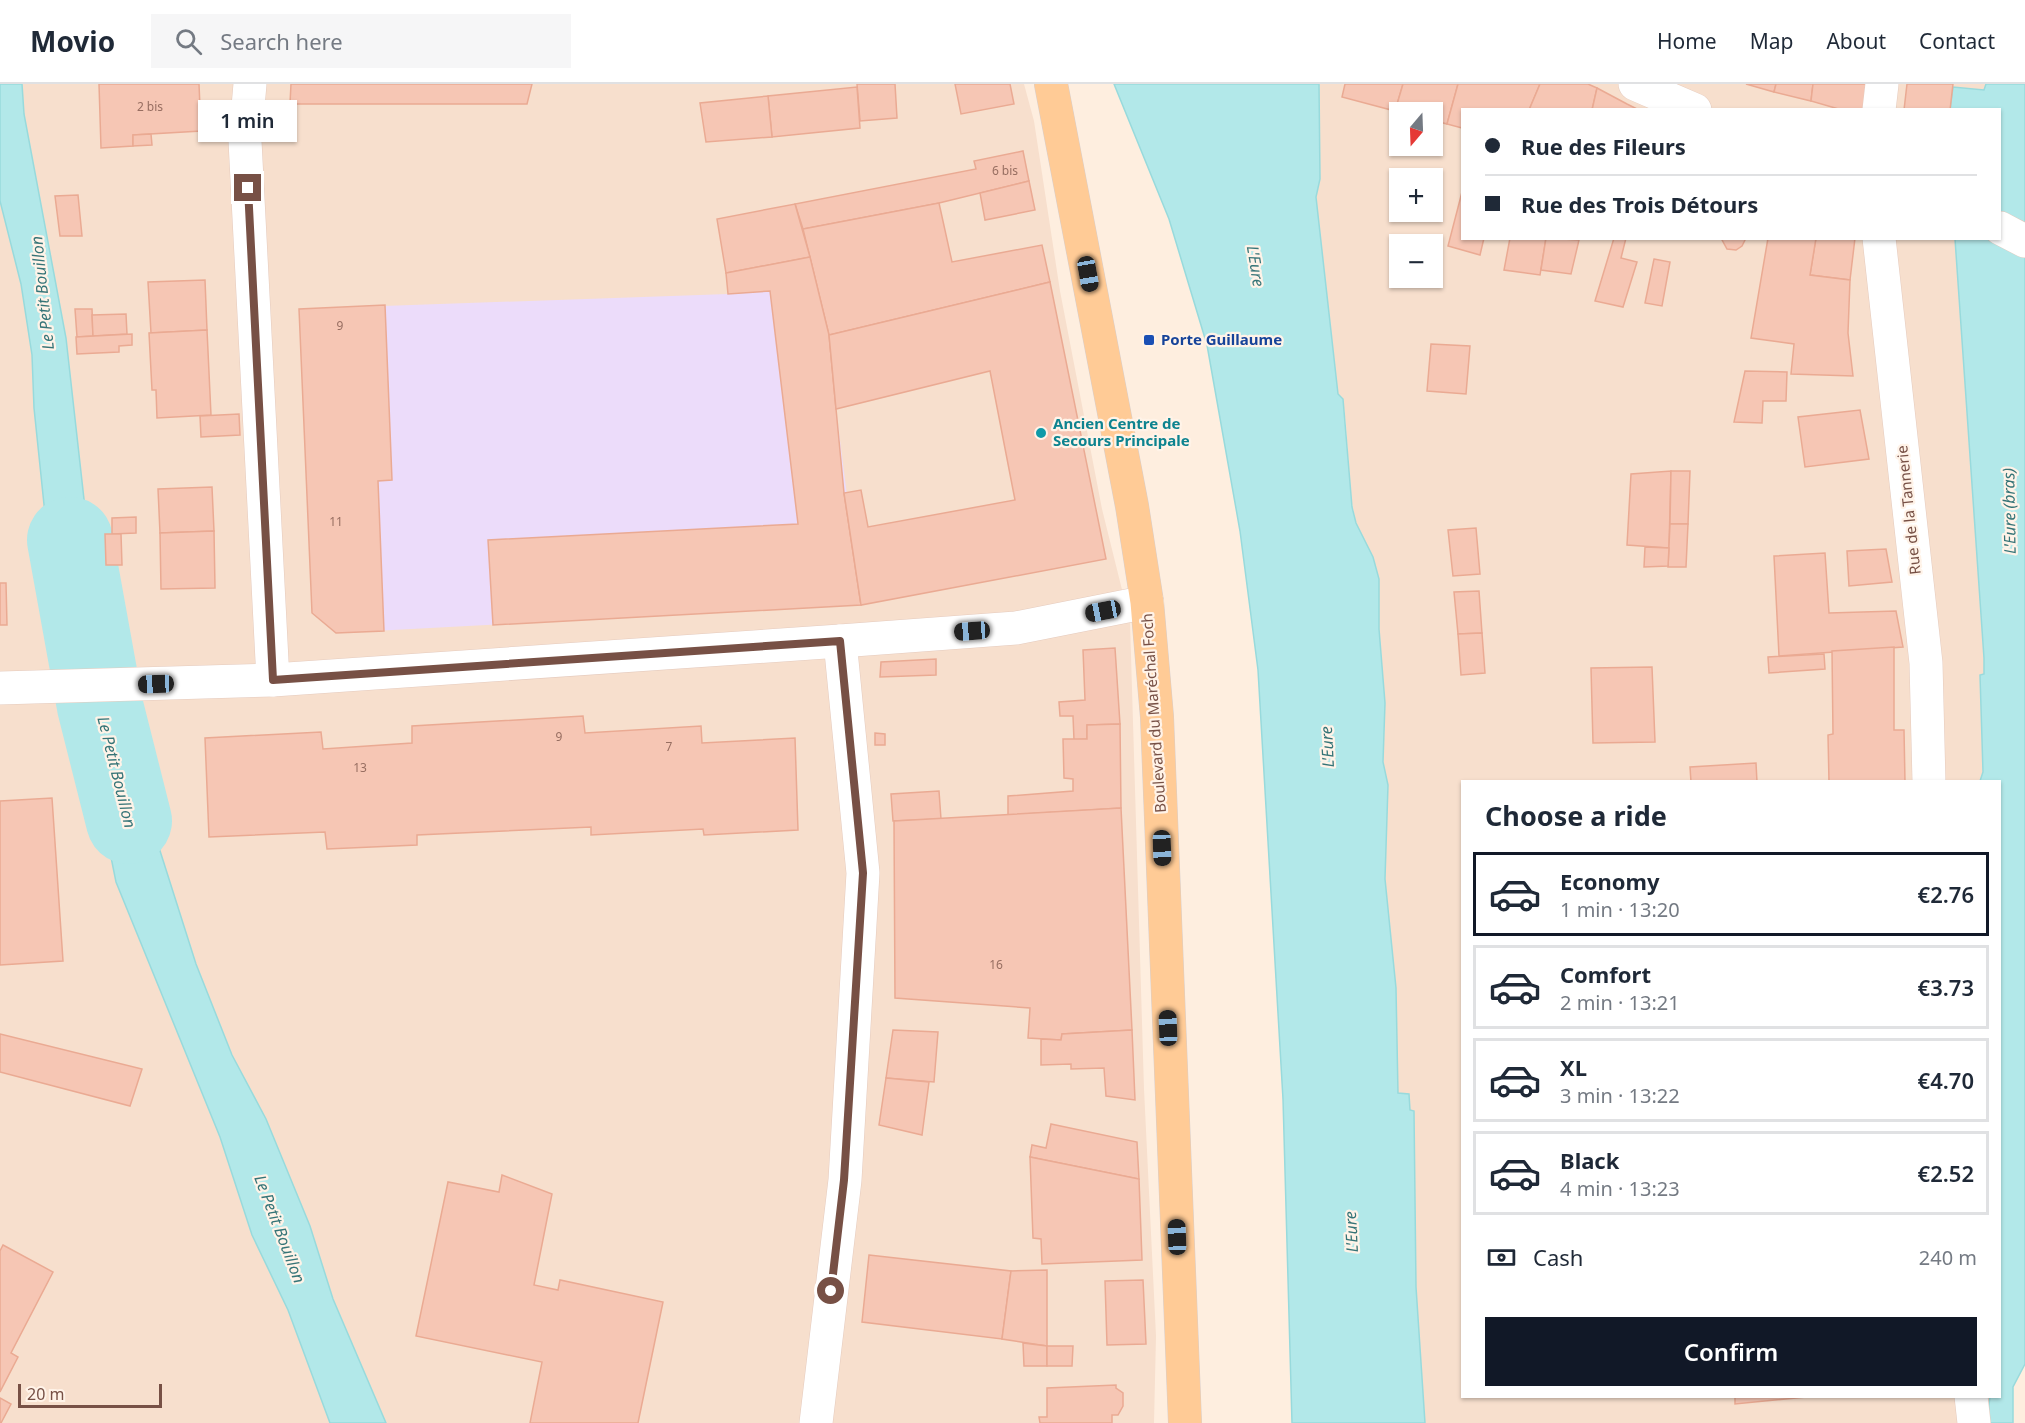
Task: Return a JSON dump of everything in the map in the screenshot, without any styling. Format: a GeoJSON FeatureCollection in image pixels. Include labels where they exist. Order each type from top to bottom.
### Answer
{"type":"FeatureCollection","features":[{"type":"Feature","properties":{"kind":"main road","name":"Boulevard du Maréchal Foch"},"geometry":{"type":"LineString","coordinates":[[1051,84],[1132,506],[1147,602],[1157,717],[1185,1423]]}},
{"type":"Feature","properties":{"kind":"street"},"geometry":{"type":"LineString","coordinates":[[250,84],[245,141],[273,680]]}},
{"type":"Feature","properties":{"kind":"street"},"geometry":{"type":"LineString","coordinates":[[1635,84],[1690,108]]}},
{"type":"Feature","properties":{"kind":"street"},"geometry":{"type":"LineString","coordinates":[[1879,108],[1882,84]]}},
{"type":"Feature","properties":{"kind":"street"},"geometry":{"type":"LineString","coordinates":[[2001,229],[2025,241]]}},
{"type":"Feature","properties":{"kind":"street","name":"Rue de la Tannerie"},"geometry":{"type":"LineString","coordinates":[[1879,240],[1926,663],[1929,780]]}},
{"type":"Feature","properties":{"kind":"street"},"geometry":{"type":"LineString","coordinates":[[0,688],[273,680],[1016,628],[1147,602]]}},
{"type":"Feature","properties":{"kind":"street"},"geometry":{"type":"LineString","coordinates":[[816,1423],[844,1180],[863,873],[840,641]]}},
{"type":"Feature","properties":{"kind":"street"},"geometry":{"type":"LineString","coordinates":[[1971,1398],[1974,1423]]}},
{"type":"Feature","properties":{"kind":"shaded area"},"geometry":{"type":"Polygon","coordinates":[[[0,84],[1024,84],[1034,121],[1060,291],[1102,509],[1130,622],[1144,1089],[1156,1336],[1154,1423],[0,1423],[0,84]]]}},
{"type":"Feature","properties":{"kind":"shaded area"},"geometry":{"type":"Polygon","coordinates":[[[1319,84],[2025,84],[1985,90],[1953,87],[1950,108],[1461,108],[1461,240],[1955,240],[1984,674],[1980,675],[1983,772],[1980,780],[1461,780],[1461,1398],[1990,1398],[1987,1423],[1425,1423],[1416,1287],[1414,1111],[1410,1110],[1398,1093],[1396,988],[1385,879],[1388,785],[1383,762],[1385,716],[1379,629],[1379,579],[1373,557],[1356,523],[1351,498],[1343,399],[1338,394],[1316,197],[1320,179],[1319,84]]]}},
{"type":"Feature","properties":{"kind":"shaded area"},"geometry":{"type":"Polygon","coordinates":[[[810,257],[836,409],[861,605],[336,633],[312,613],[299,309],[728,294],[726,273],[810,257]]]}},
{"type":"Feature","properties":{"kind":"water"},"geometry":{"type":"Polygon","coordinates":[[[0,84],[22,84],[24,114],[66,338],[88,535],[115,647],[120,646],[120,655],[65,658],[62,651],[69,650],[52,574],[48,543],[34,408],[32,355],[21,284],[0,201],[0,84]]]}},
{"type":"Feature","properties":{"kind":"water","name":"L'Eure"},"geometry":{"type":"Polygon","coordinates":[[[1114,84],[1319,84],[1320,179],[1316,197],[1338,394],[1343,399],[1352,507],[1356,523],[1373,557],[1379,579],[1379,629],[1385,703],[1383,762],[1388,785],[1385,879],[1396,988],[1398,1093],[1409,1094],[1410,1110],[1414,1111],[1416,1287],[1425,1423],[1292,1423],[1283,1099],[1258,670],[1240,531],[1207,345],[1169,219],[1114,84]]]}},
{"type":"Feature","properties":{"kind":"water","name":"L'Eure (bras)"},"geometry":{"type":"Polygon","coordinates":[[[1986,84],[2025,84],[2025,1364],[2013,1387],[2013,1423],[1987,1423],[1990,1398],[2001,1398],[2001,780],[1980,780],[1983,772],[1980,675],[1984,674],[1984,658],[1955,240],[2001,240],[2001,108],[1950,108],[1953,87],[1984,90],[1986,84]]]}},
{"type":"Feature","properties":{"kind":"water"},"geometry":{"type":"Polygon","coordinates":[[[132,704],[133,712],[129,714],[155,835],[196,964],[232,1055],[266,1119],[310,1226],[333,1299],[386,1423],[330,1423],[288,1310],[252,1235],[220,1137],[116,882],[83,718],[73,718],[74,708],[132,704]]]}},
{"type":"Feature","properties":{"kind":"building"},"geometry":{"type":"Polygon","coordinates":[[[99,84],[199,84],[201,131],[133,135],[133,146],[101,148],[99,84]]]}},
{"type":"Feature","properties":{"kind":"building"},"geometry":{"type":"Polygon","coordinates":[[[291,84],[532,84],[527,104],[290,104],[291,84]]]}},
{"type":"Feature","properties":{"kind":"building"},"geometry":{"type":"Polygon","coordinates":[[[857,84],[895,84],[897,118],[860,121],[857,84]]]}},
{"type":"Feature","properties":{"kind":"building"},"geometry":{"type":"Polygon","coordinates":[[[955,84],[1010,84],[1014,104],[961,114],[955,84]]]}},
{"type":"Feature","properties":{"kind":"building"},"geometry":{"type":"Polygon","coordinates":[[[1345,84],[1403,84],[1398,102],[1389,102],[1389,109],[1342,97],[1345,84]]]}},
{"type":"Feature","properties":{"kind":"building"},"geometry":{"type":"Polygon","coordinates":[[[1403,84],[1458,84],[1447,124],[1443,123],[1443,102],[1398,102],[1403,84]]]}},
{"type":"Feature","properties":{"kind":"building"},"geometry":{"type":"Polygon","coordinates":[[[1458,84],[1540,84],[1530,108],[1461,108],[1461,128],[1447,124],[1458,84]]]}},
{"type":"Feature","properties":{"kind":"building"},"geometry":{"type":"Polygon","coordinates":[[[1540,84],[1588,84],[1597,88],[1592,108],[1530,108],[1540,84]]]}},
{"type":"Feature","properties":{"kind":"building"},"geometry":{"type":"Polygon","coordinates":[[[1746,84],[1776,84],[1774,92],[1746,84]]]}},
{"type":"Feature","properties":{"kind":"building"},"geometry":{"type":"Polygon","coordinates":[[[1776,84],[1813,84],[1811,101],[1774,92],[1776,84]]]}},
{"type":"Feature","properties":{"kind":"building"},"geometry":{"type":"Polygon","coordinates":[[[1813,84],[1869,84],[1865,108],[1835,108],[1811,101],[1813,84]]]}},
{"type":"Feature","properties":{"kind":"building"},"geometry":{"type":"Polygon","coordinates":[[[1907,84],[1953,84],[1950,108],[1904,108],[1907,84]]]}},
{"type":"Feature","properties":{"kind":"building"},"geometry":{"type":"Polygon","coordinates":[[[857,87],[860,128],[772,137],[768,96],[857,87]]]}},
{"type":"Feature","properties":{"kind":"building"},"geometry":{"type":"Polygon","coordinates":[[[1597,88],[1635,108],[1592,108],[1597,88]]]}},
{"type":"Feature","properties":{"kind":"building"},"geometry":{"type":"Polygon","coordinates":[[[768,96],[772,137],[706,142],[700,103],[768,96]]]}},
{"type":"Feature","properties":{"kind":"building"},"geometry":{"type":"Polygon","coordinates":[[[151,134],[152,145],[133,146],[133,135],[151,134]]]}},
{"type":"Feature","properties":{"kind":"building"},"geometry":{"type":"Polygon","coordinates":[[[1023,151],[1029,181],[939,203],[803,229],[795,204],[976,169],[974,161],[1023,151]]]}},
{"type":"Feature","properties":{"kind":"building"},"geometry":{"type":"Polygon","coordinates":[[[1029,181],[1035,210],[985,220],[980,193],[1029,181]]]}},
{"type":"Feature","properties":{"kind":"building"},"geometry":{"type":"Polygon","coordinates":[[[78,195],[82,236],[60,236],[55,196],[78,195]]]}},
{"type":"Feature","properties":{"kind":"building"},"geometry":{"type":"Polygon","coordinates":[[[1461,196],[1461,240],[1484,240],[1480,255],[1448,246],[1461,196]]]}},
{"type":"Feature","properties":{"kind":"building"},"geometry":{"type":"Polygon","coordinates":[[[939,203],[952,262],[1042,245],[1050,282],[829,335],[803,229],[939,203]]]}},
{"type":"Feature","properties":{"kind":"building"},"geometry":{"type":"Polygon","coordinates":[[[795,204],[810,257],[726,273],[717,219],[795,204]]]}},
{"type":"Feature","properties":{"kind":"building"},"geometry":{"type":"Polygon","coordinates":[[[1510,240],[1546,240],[1540,275],[1504,270],[1510,240]]]}},
{"type":"Feature","properties":{"kind":"building"},"geometry":{"type":"Polygon","coordinates":[[[1546,240],[1579,240],[1571,274],[1541,270],[1546,240]]]}},
{"type":"Feature","properties":{"kind":"building"},"geometry":{"type":"Polygon","coordinates":[[[1613,240],[1626,240],[1621,258],[1637,262],[1623,307],[1595,301],[1613,240]]]}},
{"type":"Feature","properties":{"kind":"building"},"geometry":{"type":"Polygon","coordinates":[[[1722,240],[1745,240],[1736,250],[1727,249],[1722,240]]]}},
{"type":"Feature","properties":{"kind":"building"},"geometry":{"type":"Polygon","coordinates":[[[1768,240],[1816,240],[1810,275],[1850,280],[1848,333],[1853,376],[1791,374],[1794,344],[1751,338],[1768,240]]]}},
{"type":"Feature","properties":{"kind":"building"},"geometry":{"type":"Polygon","coordinates":[[[1816,240],[1855,240],[1850,280],[1810,275],[1816,240]]]}},
{"type":"Feature","properties":{"kind":"building"},"geometry":{"type":"Polygon","coordinates":[[[810,257],[829,335],[844,493],[861,605],[493,625],[488,540],[798,524],[770,291],[728,294],[726,273],[810,257]]]}},
{"type":"Feature","properties":{"kind":"building"},"geometry":{"type":"Polygon","coordinates":[[[1654,259],[1670,262],[1662,306],[1645,303],[1654,259]]]}},
{"type":"Feature","properties":{"kind":"building"},"geometry":{"type":"Polygon","coordinates":[[[205,280],[207,330],[151,333],[148,282],[205,280]]]}},
{"type":"Feature","properties":{"kind":"building","name":"Ancien Centre de Secours Principale"},"geometry":{"type":"Polygon","coordinates":[[[1050,282],[1106,559],[861,605],[844,493],[861,490],[868,527],[1015,500],[990,371],[836,409],[829,335],[1050,282]]]}},
{"type":"Feature","properties":{"kind":"building"},"geometry":{"type":"Polygon","coordinates":[[[385,305],[392,480],[378,481],[384,631],[336,633],[312,613],[299,309],[385,305]]]}},
{"type":"Feature","properties":{"kind":"building"},"geometry":{"type":"Polygon","coordinates":[[[75,309],[92,309],[93,336],[77,337],[75,309]]]}},
{"type":"Feature","properties":{"kind":"building"},"geometry":{"type":"Polygon","coordinates":[[[126,314],[127,334],[93,336],[92,315],[126,314]]]}},
{"type":"Feature","properties":{"kind":"building"},"geometry":{"type":"Polygon","coordinates":[[[207,330],[211,415],[157,418],[156,390],[152,390],[149,333],[207,330]]]}},
{"type":"Feature","properties":{"kind":"building"},"geometry":{"type":"Polygon","coordinates":[[[132,334],[132,345],[119,346],[119,352],[77,354],[76,337],[132,334]]]}},
{"type":"Feature","properties":{"kind":"building"},"geometry":{"type":"Polygon","coordinates":[[[1431,344],[1470,346],[1466,394],[1427,391],[1431,344]]]}},
{"type":"Feature","properties":{"kind":"building"},"geometry":{"type":"Polygon","coordinates":[[[1745,371],[1787,372],[1786,401],[1763,401],[1762,423],[1734,422],[1745,371]]]}},
{"type":"Feature","properties":{"kind":"building"},"geometry":{"type":"Polygon","coordinates":[[[1860,410],[1869,459],[1805,467],[1798,417],[1860,410]]]}},
{"type":"Feature","properties":{"kind":"building"},"geometry":{"type":"Polygon","coordinates":[[[239,414],[240,435],[201,437],[200,416],[239,414]]]}},
{"type":"Feature","properties":{"kind":"building"},"geometry":{"type":"Polygon","coordinates":[[[1671,471],[1669,548],[1627,545],[1631,474],[1671,471]]]}},
{"type":"Feature","properties":{"kind":"building"},"geometry":{"type":"Polygon","coordinates":[[[1671,471],[1690,471],[1688,524],[1670,524],[1671,471]]]}},
{"type":"Feature","properties":{"kind":"building"},"geometry":{"type":"Polygon","coordinates":[[[212,487],[214,531],[160,533],[158,489],[212,487]]]}},
{"type":"Feature","properties":{"kind":"building"},"geometry":{"type":"Polygon","coordinates":[[[136,517],[136,533],[112,534],[112,518],[136,517]]]}},
{"type":"Feature","properties":{"kind":"building"},"geometry":{"type":"Polygon","coordinates":[[[1670,524],[1688,524],[1686,567],[1668,567],[1670,524]]]}},
{"type":"Feature","properties":{"kind":"building"},"geometry":{"type":"Polygon","coordinates":[[[1476,528],[1480,574],[1453,576],[1448,530],[1476,528]]]}},
{"type":"Feature","properties":{"kind":"building"},"geometry":{"type":"Polygon","coordinates":[[[214,531],[215,588],[161,589],[160,533],[214,531]]]}},
{"type":"Feature","properties":{"kind":"building"},"geometry":{"type":"Polygon","coordinates":[[[105,534],[121,534],[122,565],[106,565],[105,534]]]}},
{"type":"Feature","properties":{"kind":"building"},"geometry":{"type":"Polygon","coordinates":[[[1645,547],[1669,548],[1668,566],[1644,567],[1645,547]]]}},
{"type":"Feature","properties":{"kind":"building"},"geometry":{"type":"Polygon","coordinates":[[[1886,549],[1892,582],[1849,586],[1847,551],[1886,549]]]}},
{"type":"Feature","properties":{"kind":"building"},"geometry":{"type":"Polygon","coordinates":[[[1825,553],[1829,613],[1896,611],[1903,647],[1779,656],[1774,556],[1825,553]]]}},
{"type":"Feature","properties":{"kind":"building"},"geometry":{"type":"Polygon","coordinates":[[[0,583],[6,583],[7,625],[0,625],[0,583]]]}},
{"type":"Feature","properties":{"kind":"building"},"geometry":{"type":"Polygon","coordinates":[[[1479,591],[1482,633],[1458,634],[1454,592],[1479,591]]]}},
{"type":"Feature","properties":{"kind":"building"},"geometry":{"type":"Polygon","coordinates":[[[1482,633],[1485,673],[1461,675],[1458,634],[1482,633]]]}},
{"type":"Feature","properties":{"kind":"building"},"geometry":{"type":"Polygon","coordinates":[[[1894,647],[1894,730],[1904,730],[1905,780],[1829,780],[1828,735],[1833,734],[1832,651],[1894,647]]]}},
{"type":"Feature","properties":{"kind":"building"},"geometry":{"type":"Polygon","coordinates":[[[1115,648],[1120,724],[1087,725],[1087,739],[1074,740],[1073,716],[1060,716],[1059,702],[1085,700],[1083,650],[1115,648]]]}},
{"type":"Feature","properties":{"kind":"building"},"geometry":{"type":"Polygon","coordinates":[[[1824,654],[1825,669],[1769,673],[1768,657],[1824,654]]]}},
{"type":"Feature","properties":{"kind":"building"},"geometry":{"type":"Polygon","coordinates":[[[936,659],[936,675],[880,677],[881,662],[936,659]]]}},
{"type":"Feature","properties":{"kind":"building"},"geometry":{"type":"Polygon","coordinates":[[[1652,667],[1655,742],[1593,743],[1591,668],[1652,667]]]}},
{"type":"Feature","properties":{"kind":"building"},"geometry":{"type":"Polygon","coordinates":[[[583,716],[585,733],[701,726],[702,743],[795,738],[798,830],[704,835],[703,829],[591,835],[591,827],[417,835],[417,845],[327,849],[325,832],[209,837],[205,738],[321,732],[323,749],[412,743],[412,726],[583,716]]]}},
{"type":"Feature","properties":{"kind":"building"},"geometry":{"type":"Polygon","coordinates":[[[1120,724],[1121,808],[1008,815],[1008,796],[1073,791],[1073,779],[1064,778],[1063,739],[1087,739],[1087,725],[1120,724]]]}},
{"type":"Feature","properties":{"kind":"building"},"geometry":{"type":"Polygon","coordinates":[[[875,733],[885,734],[885,745],[875,745],[875,733]]]}},
{"type":"Feature","properties":{"kind":"building"},"geometry":{"type":"Polygon","coordinates":[[[1756,763],[1757,780],[1691,780],[1690,767],[1756,763]]]}},
{"type":"Feature","properties":{"kind":"building"},"geometry":{"type":"Polygon","coordinates":[[[939,791],[941,819],[893,821],[891,794],[939,791]]]}},
{"type":"Feature","properties":{"kind":"building"},"geometry":{"type":"Polygon","coordinates":[[[52,798],[63,961],[0,965],[0,801],[52,798]]]}},
{"type":"Feature","properties":{"kind":"building"},"geometry":{"type":"Polygon","coordinates":[[[1121,808],[1132,1030],[1062,1034],[1061,1040],[1028,1038],[1030,1008],[895,998],[894,821],[1121,808]]]}},
{"type":"Feature","properties":{"kind":"building"},"geometry":{"type":"Polygon","coordinates":[[[893,1030],[938,1032],[934,1082],[886,1078],[893,1030]]]}},
{"type":"Feature","properties":{"kind":"building"},"geometry":{"type":"Polygon","coordinates":[[[1132,1030],[1135,1100],[1106,1096],[1104,1068],[1071,1069],[1071,1064],[1041,1065],[1041,1039],[1061,1040],[1062,1034],[1132,1030]]]}},
{"type":"Feature","properties":{"kind":"building"},"geometry":{"type":"Polygon","coordinates":[[[0,1034],[142,1069],[130,1106],[0,1072],[0,1034]]]}},
{"type":"Feature","properties":{"kind":"building"},"geometry":{"type":"Polygon","coordinates":[[[886,1078],[929,1082],[922,1135],[879,1125],[886,1078]]]}},
{"type":"Feature","properties":{"kind":"building"},"geometry":{"type":"Polygon","coordinates":[[[1051,1124],[1137,1142],[1139,1179],[1030,1157],[1032,1145],[1046,1148],[1051,1124]]]}},
{"type":"Feature","properties":{"kind":"building"},"geometry":{"type":"Polygon","coordinates":[[[1030,1157],[1139,1179],[1142,1260],[1042,1264],[1041,1239],[1033,1238],[1030,1157]]]}},
{"type":"Feature","properties":{"kind":"building"},"geometry":{"type":"Polygon","coordinates":[[[502,1175],[552,1194],[534,1285],[558,1290],[560,1280],[663,1302],[638,1423],[530,1423],[542,1362],[416,1336],[448,1182],[499,1192],[502,1175]]]}},
{"type":"Feature","properties":{"kind":"building"},"geometry":{"type":"Polygon","coordinates":[[[3,1245],[53,1272],[11,1353],[18,1357],[0,1392],[0,1251],[3,1245]]]}},
{"type":"Feature","properties":{"kind":"building"},"geometry":{"type":"Polygon","coordinates":[[[869,1255],[1011,1271],[1002,1339],[862,1322],[869,1255]]]}},
{"type":"Feature","properties":{"kind":"building"},"geometry":{"type":"Polygon","coordinates":[[[1047,1270],[1047,1346],[1002,1339],[1011,1271],[1047,1270]]]}},
{"type":"Feature","properties":{"kind":"building"},"geometry":{"type":"Polygon","coordinates":[[[1143,1280],[1146,1344],[1107,1345],[1105,1281],[1143,1280]]]}},
{"type":"Feature","properties":{"kind":"building"},"geometry":{"type":"Polygon","coordinates":[[[1023,1343],[1047,1346],[1047,1366],[1024,1366],[1023,1343]]]}},
{"type":"Feature","properties":{"kind":"building"},"geometry":{"type":"Polygon","coordinates":[[[1047,1346],[1073,1346],[1072,1366],[1047,1366],[1047,1346]]]}},
{"type":"Feature","properties":{"kind":"building"},"geometry":{"type":"Polygon","coordinates":[[[1116,1385],[1116,1388],[1123,1393],[1123,1406],[1118,1415],[1112,1415],[1112,1423],[1040,1423],[1039,1417],[1047,1417],[1047,1388],[1116,1385]]]}},
{"type":"Feature","properties":{"kind":"building"},"geometry":{"type":"Polygon","coordinates":[[[0,1398],[11,1404],[1,1423],[0,1423],[0,1398]]]}},
{"type":"Feature","properties":{"kind":"building"},"geometry":{"type":"Polygon","coordinates":[[[1735,1398],[1796,1398],[1735,1404],[1735,1398]]]}},
{"type":"Feature","properties":{"kind":"waterway","name":"Le Petit Bouillon"},"geometry":{"type":"LineString","coordinates":[[70,540],[100,706],[129,821]]}},
{"type":"Feature","properties":{"kind":"place","name":"Porte Guillaume"},"geometry":{"type":"Point","coordinates":[1149,340]}},
{"type":"Feature","properties":{"kind":"place","name":"Ancien Centre de Secours Principale"},"geometry":{"type":"Point","coordinates":[1041,433]}},
{"type":"Feature","properties":{"kind":"route"},"geometry":{"type":"LineString","coordinates":[[248,188],[273,680],[840,641],[863,873],[844,1180],[831,1291]]}}]}
